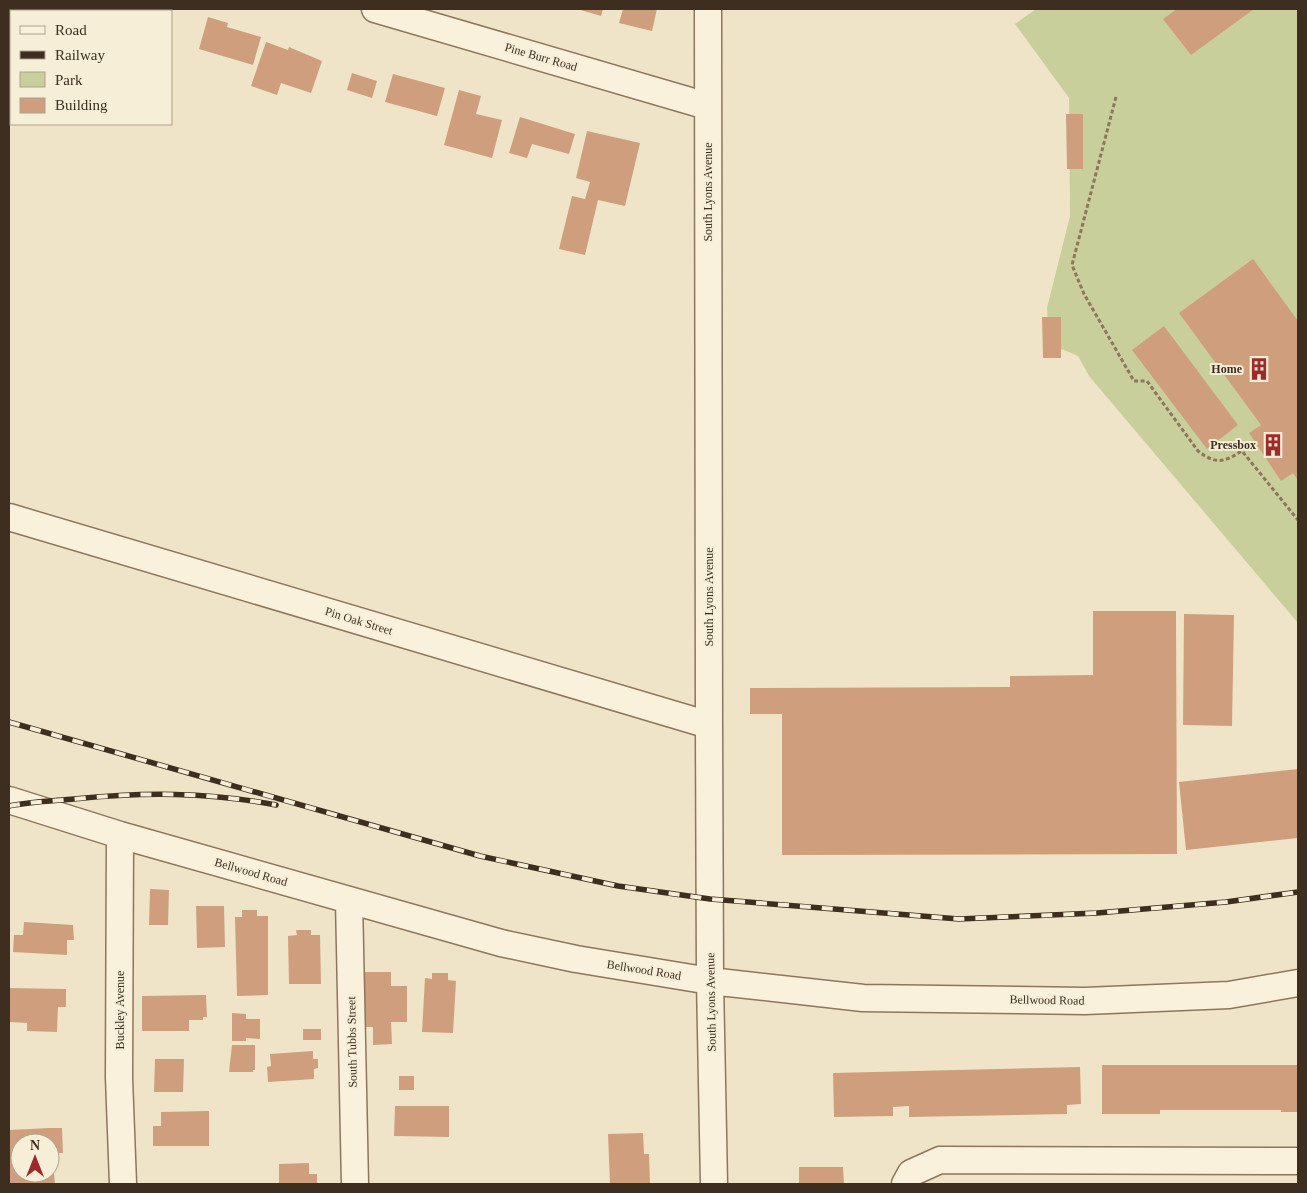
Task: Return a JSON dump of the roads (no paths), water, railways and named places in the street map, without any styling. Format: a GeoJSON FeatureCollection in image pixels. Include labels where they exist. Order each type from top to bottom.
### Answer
{"type":"FeatureCollection","features":[{"type":"Feature","properties":{"kind":"street","name":"Pine Burr Road"},"geometry":{"type":"LineString","coordinates":[[375,9],[708,106]]}},
{"type":"Feature","properties":{"kind":"street","name":"South Lyons Avenue"},"geometry":{"type":"LineString","coordinates":[[708,9],[710,981],[714,1184]]}},
{"type":"Feature","properties":{"kind":"street","name":"Pin Oak Street"},"geometry":{"type":"LineString","coordinates":[[9,517],[709,725]]}},
{"type":"Feature","properties":{"kind":"street","name":"Bellwood Road"},"geometry":{"type":"LineString","coordinates":[[9,800],[120,835],[501,942],[576,959],[710,981],[863,998],[1085,1001],[1229,995],[1298,984]]}},
{"type":"Feature","properties":{"kind":"street","name":"Buckley Avenue"},"geometry":{"type":"LineString","coordinates":[[120,835],[119,1078],[123,1184]]}},
{"type":"Feature","properties":{"kind":"street","name":"South Tubbs Street"},"geometry":{"type":"LineString","coordinates":[[350,900],[355,1184]]}},
{"type":"Feature","properties":{"kind":"street"},"geometry":{"type":"LineString","coordinates":[[905,1184],[912,1173],[940,1160],[1298,1161]]}},
{"type":"Feature","properties":{"kind":"railway"},"geometry":{"type":"LineString","coordinates":[[9,722],[480,856],[618,886],[710,899],[959,919],[1097,913],[1226,902],[1298,892]]}},
{"type":"Feature","properties":{"kind":"railway"},"geometry":{"type":"LineString","coordinates":[[9,806],[150,794],[225,798],[276,805]]}},
{"type":"Feature","properties":{"kind":"place","name":"Home"},"geometry":{"type":"Point","coordinates":[1259,369]}},
{"type":"Feature","properties":{"kind":"place","name":"Pressbox"},"geometry":{"type":"Point","coordinates":[1273,445]}}]}
